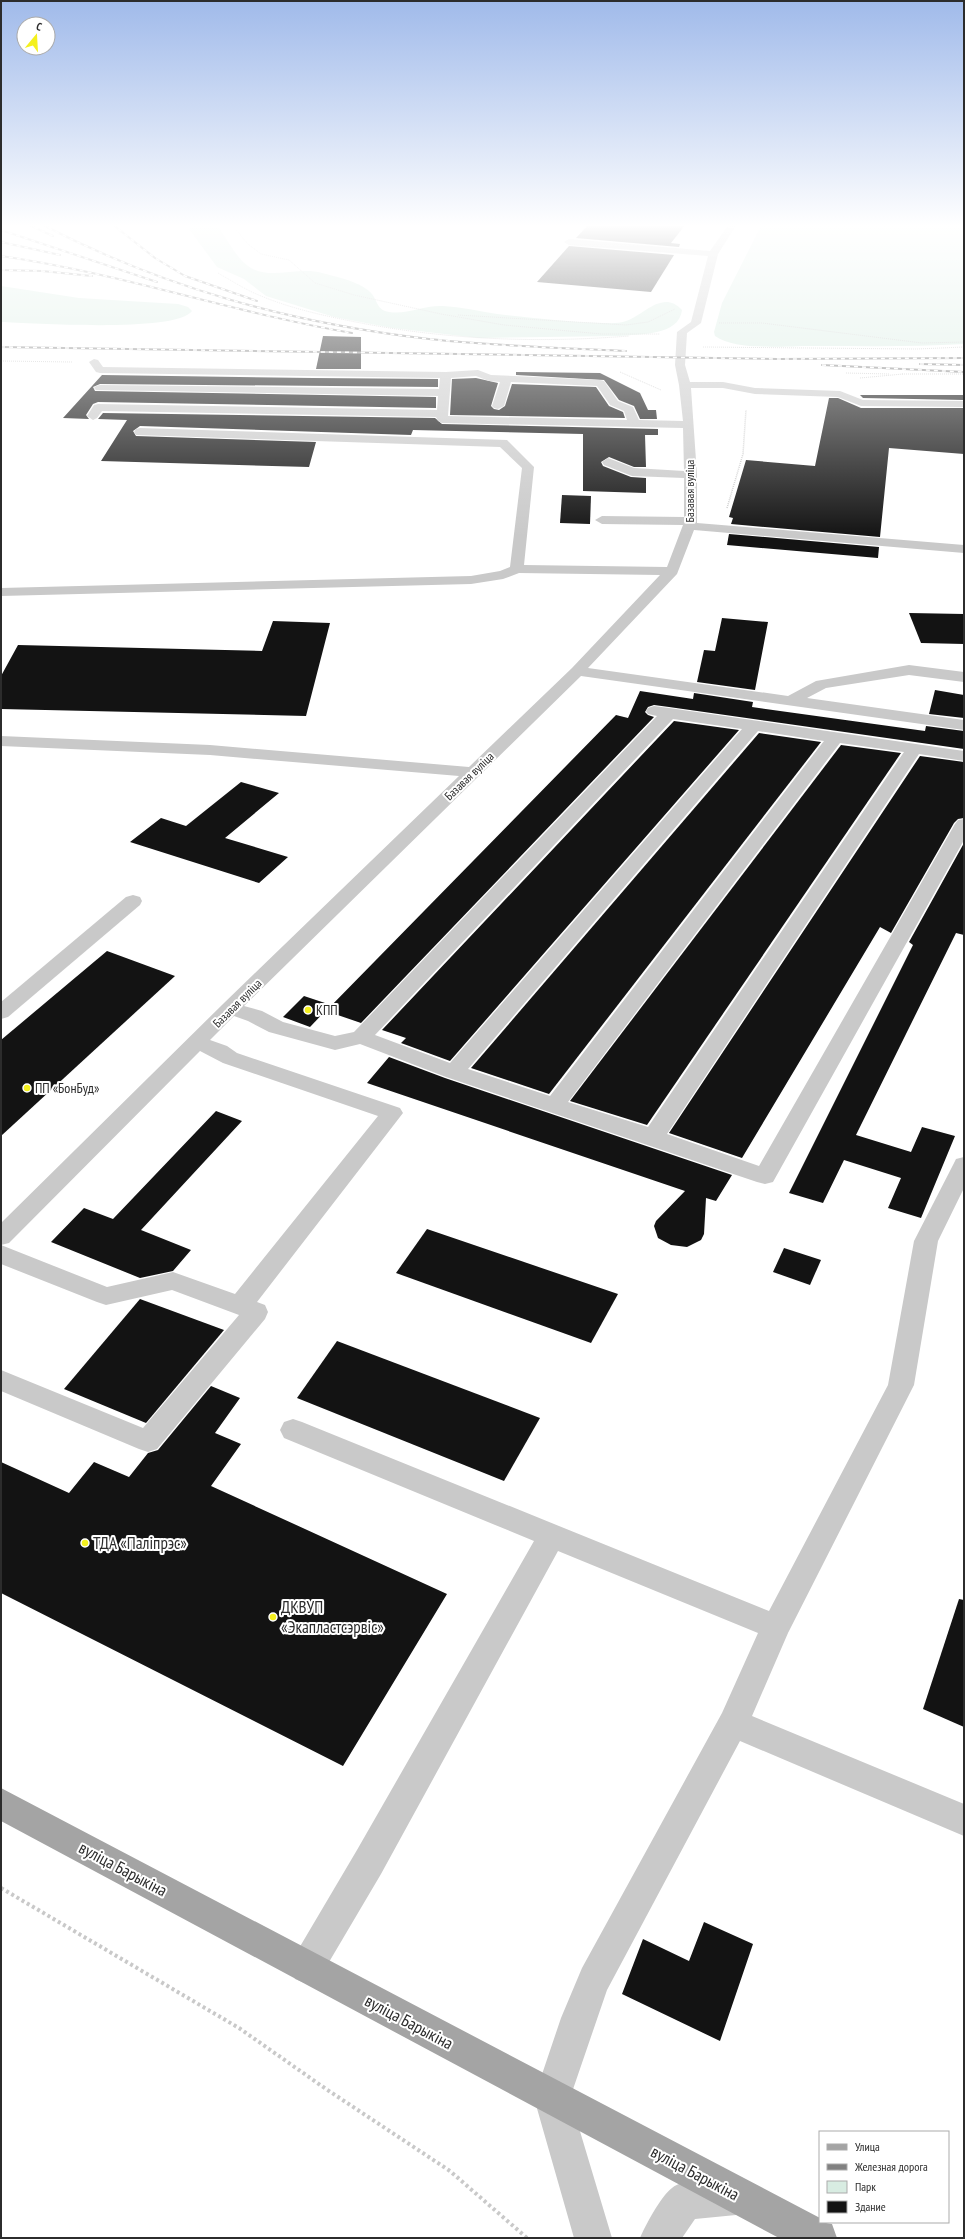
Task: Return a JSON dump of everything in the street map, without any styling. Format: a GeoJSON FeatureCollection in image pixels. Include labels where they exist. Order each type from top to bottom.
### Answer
{"type":"FeatureCollection","features":[{"type":"Feature","properties":{"kind":"main road","name":"вуліца Барыкіна"},"geometry":{"type":"LineString","coordinates":[[1,1804],[818,2238]]}},
{"type":"Feature","properties":{"kind":"street","name":"Базавая вуліца"},"geometry":{"type":"LineString","coordinates":[[1,1237],[230,1008],[577,672],[672,571],[691,523],[689,425],[685,384],[680,365],[686,334],[689,328]]}},
{"type":"Feature","properties":{"kind":"street"},"geometry":{"type":"LineString","coordinates":[[94,362],[100,370],[446,376],[478,374],[489,378],[600,383],[614,402],[629,409],[635,424]]}},
{"type":"Feature","properties":{"kind":"street"},"geometry":{"type":"LineString","coordinates":[[307,374],[301,390],[307,411]]}},
{"type":"Feature","properties":{"kind":"street"},"geometry":{"type":"LineString","coordinates":[[443,417],[446,376]]}},
{"type":"Feature","properties":{"kind":"street"},"geometry":{"type":"LineString","coordinates":[[498,406],[506,379]]}},
{"type":"Feature","properties":{"kind":"street"},"geometry":{"type":"LineString","coordinates":[[685,384],[723,385],[755,391],[840,394],[861,403],[964,404]]}},
{"type":"Feature","properties":{"kind":"street"},"geometry":{"type":"LineString","coordinates":[[100,388],[445,393]]}},
{"type":"Feature","properties":{"kind":"street"},"geometry":{"type":"LineString","coordinates":[[879,403],[887,415],[902,415]]}},
{"type":"Feature","properties":{"kind":"street"},"geometry":{"type":"LineString","coordinates":[[93,416],[98,407],[307,411],[689,425]]}},
{"type":"Feature","properties":{"kind":"street"},"geometry":{"type":"LineString","coordinates":[[323,422],[416,425],[443,417]]}},
{"type":"Feature","properties":{"kind":"street"},"geometry":{"type":"LineString","coordinates":[[140,432],[502,443],[528,467],[516,570]]}},
{"type":"Feature","properties":{"kind":"street"},"geometry":{"type":"LineString","coordinates":[[608,462],[632,472],[691,475]]}},
{"type":"Feature","properties":{"kind":"street"},"geometry":{"type":"LineString","coordinates":[[602,520],[691,523],[721,528],[964,549]]}},
{"type":"Feature","properties":{"kind":"street"},"geometry":{"type":"LineString","coordinates":[[1,592],[471,580],[503,575],[516,570],[672,571]]}},
{"type":"Feature","properties":{"kind":"street"},"geometry":{"type":"LineString","coordinates":[[792,700],[822,684],[909,670],[964,677]]}},
{"type":"Feature","properties":{"kind":"street"},"geometry":{"type":"LineString","coordinates":[[577,672],[792,700],[964,725]]}},
{"type":"Feature","properties":{"kind":"street"},"geometry":{"type":"LineString","coordinates":[[650,711],[964,756]]}},
{"type":"Feature","properties":{"kind":"street"},"geometry":{"type":"LineString","coordinates":[[230,1008],[255,1016],[276,1027],[335,1043],[361,1037],[669,713]]}},
{"type":"Feature","properties":{"kind":"street"},"geometry":{"type":"LineString","coordinates":[[454,1072],[753,726]]}},
{"type":"Feature","properties":{"kind":"street"},"geometry":{"type":"LineString","coordinates":[[555,1104],[835,738]]}},
{"type":"Feature","properties":{"kind":"street"},"geometry":{"type":"LineString","coordinates":[[1,742],[210,750],[473,772]]}},
{"type":"Feature","properties":{"kind":"street"},"geometry":{"type":"LineString","coordinates":[[654,1137],[914,749]]}},
{"type":"Feature","properties":{"kind":"street"},"geometry":{"type":"LineString","coordinates":[[361,1037],[454,1072],[654,1137],[764,1176],[964,824]]}},
{"type":"Feature","properties":{"kind":"street"},"geometry":{"type":"LineString","coordinates":[[1,1013],[133,901]]}},
{"type":"Feature","properties":{"kind":"street"},"geometry":{"type":"LineString","coordinates":[[197,1042],[220,1050],[230,1058],[392,1113],[240,1306]]}},
{"type":"Feature","properties":{"kind":"street"},"geometry":{"type":"LineString","coordinates":[[592,2238],[552,2098],[579,2018],[594,1980],[733,1723],[776,1627],[900,1385],[926,1241],[964,1165]]}},
{"type":"Feature","properties":{"kind":"street"},"geometry":{"type":"LineString","coordinates":[[1,1254],[106,1296],[173,1281],[256,1312],[148,1441],[1,1380]]}},
{"type":"Feature","properties":{"kind":"street"},"geometry":{"type":"LineString","coordinates":[[293,1430],[776,1627]]}},
{"type":"Feature","properties":{"kind":"street"},"geometry":{"type":"LineString","coordinates":[[307,1967],[369,1862],[552,1536]]}},
{"type":"Feature","properties":{"kind":"street"},"geometry":{"type":"LineString","coordinates":[[733,1723],[964,1820]]}},
{"type":"Feature","properties":{"kind":"street"},"geometry":{"type":"LineString","coordinates":[[660,2238],[685,2201],[739,2196]]}},
{"type":"Feature","properties":{"kind":"path"},"geometry":{"type":"LineString","coordinates":[[389,328],[441,336],[518,341],[577,341],[642,335],[686,334],[917,349],[964,347]]}},
{"type":"Feature","properties":{"kind":"path"},"geometry":{"type":"LineString","coordinates":[[541,328],[642,335]]}},
{"type":"Feature","properties":{"kind":"path"},"geometry":{"type":"LineString","coordinates":[[686,334],[724,328]]}},
{"type":"Feature","properties":{"kind":"path"},"geometry":{"type":"LineString","coordinates":[[806,328],[922,343],[964,342]]}},
{"type":"Feature","properties":{"kind":"path"},"geometry":{"type":"LineString","coordinates":[[721,528],[743,454],[745,412],[757,396],[755,391]]}},
{"type":"Feature","properties":{"kind":"path"},"geometry":{"type":"LineString","coordinates":[[1,1888],[239,2028],[326,2089],[450,2171],[527,2238]]}},
{"type":"Feature","properties":{"kind":"green space"},"geometry":{"type":"Polygon","coordinates":[[[396,328],[667,328],[647,334],[619,336],[479,338],[396,328]]]}},
{"type":"Feature","properties":{"kind":"green space"},"geometry":{"type":"Polygon","coordinates":[[[715,328],[964,328],[964,344],[764,347],[725,341],[715,336],[715,328]]]}},
{"type":"Feature","properties":{"kind":"building"},"geometry":{"type":"Polygon","coordinates":[[[323,336],[361,337],[361,369],[316,369],[323,336]]]}},
{"type":"Feature","properties":{"kind":"building"},"geometry":{"type":"Polygon","coordinates":[[[516,372],[600,373],[640,393],[648,410],[656,410],[657,419],[640,419],[634,406],[619,400],[604,380],[516,375],[516,372]]]}},
{"type":"Feature","properties":{"kind":"building"},"geometry":{"type":"Polygon","coordinates":[[[102,375],[438,379],[438,387],[100,384],[93,387],[95,391],[436,397],[436,408],[98,402],[93,404],[86,415],[89,419],[63,418],[102,375]]]}},
{"type":"Feature","properties":{"kind":"building"},"geometry":{"type":"Polygon","coordinates":[[[476,378],[498,383],[491,406],[494,409],[499,410],[505,406],[512,384],[596,387],[609,406],[623,412],[625,418],[450,415],[452,379],[476,378]]]}},
{"type":"Feature","properties":{"kind":"building"},"geometry":{"type":"Polygon","coordinates":[[[860,395],[964,395],[964,400],[863,398],[860,395]]]}},
{"type":"Feature","properties":{"kind":"building"},"geometry":{"type":"Polygon","coordinates":[[[829,398],[838,398],[861,408],[964,408],[964,454],[889,448],[880,537],[731,524],[733,518],[729,517],[746,460],[815,466],[829,398]]]}},
{"type":"Feature","properties":{"kind":"building"},"geometry":{"type":"Polygon","coordinates":[[[103,413],[435,418],[442,424],[658,429],[658,435],[645,435],[646,467],[634,467],[609,457],[601,462],[603,466],[631,477],[646,478],[646,493],[583,491],[583,434],[413,430],[411,435],[140,426],[133,431],[136,436],[316,442],[309,467],[101,461],[127,420],[98,419],[103,413]]]}},
{"type":"Feature","properties":{"kind":"building"},"geometry":{"type":"Polygon","coordinates":[[[562,495],[591,496],[590,524],[560,523],[562,495]]]}},
{"type":"Feature","properties":{"kind":"building"},"geometry":{"type":"Polygon","coordinates":[[[729,534],[879,547],[878,558],[727,545],[729,534]]]}},
{"type":"Feature","properties":{"kind":"building"},"geometry":{"type":"Polygon","coordinates":[[[909,613],[964,614],[964,644],[921,643],[909,613]]]}},
{"type":"Feature","properties":{"kind":"building"},"geometry":{"type":"Polygon","coordinates":[[[722,618],[768,622],[755,690],[697,682],[704,650],[715,651],[722,618]]]}},
{"type":"Feature","properties":{"kind":"building"},"geometry":{"type":"Polygon","coordinates":[[[273,621],[330,623],[306,716],[1,709],[1,676],[18,645],[262,651],[273,621]]]}},
{"type":"Feature","properties":{"kind":"building"},"geometry":{"type":"Polygon","coordinates":[[[935,690],[964,695],[964,718],[929,714],[935,690]]]}},
{"type":"Feature","properties":{"kind":"building"},"geometry":{"type":"Polygon","coordinates":[[[640,691],[693,699],[694,693],[753,702],[752,707],[925,731],[926,726],[964,731],[964,749],[654,705],[648,707],[645,712],[654,717],[361,1023],[326,1011],[616,715],[628,718],[640,691]]]}},
{"type":"Feature","properties":{"kind":"building"},"geometry":{"type":"Polygon","coordinates":[[[674,721],[739,730],[450,1061],[401,1043],[406,1038],[382,1030],[674,721]]]}},
{"type":"Feature","properties":{"kind":"building"},"geometry":{"type":"Polygon","coordinates":[[[759,733],[821,742],[549,1094],[471,1068],[759,733]]]}},
{"type":"Feature","properties":{"kind":"building"},"geometry":{"type":"Polygon","coordinates":[[[841,745],[901,753],[647,1125],[570,1101],[841,745]]]}},
{"type":"Feature","properties":{"kind":"building"},"geometry":{"type":"Polygon","coordinates":[[[920,756],[964,762],[964,818],[958,819],[954,823],[891,933],[880,927],[742,1158],[669,1133],[920,756]]]}},
{"type":"Feature","properties":{"kind":"building"},"geometry":{"type":"Polygon","coordinates":[[[241,782],[279,793],[225,838],[288,857],[259,883],[130,842],[161,818],[186,826],[241,782]]]}},
{"type":"Feature","properties":{"kind":"building"},"geometry":{"type":"Polygon","coordinates":[[[964,843],[964,935],[956,933],[856,1135],[911,1152],[922,1127],[955,1136],[921,1218],[888,1208],[901,1178],[844,1160],[823,1203],[789,1193],[913,945],[909,942],[964,843]]]}},
{"type":"Feature","properties":{"kind":"building","name":"ПП «БонБуд»"},"geometry":{"type":"Polygon","coordinates":[[[107,951],[175,976],[1,1136],[1,1040],[107,951]]]}},
{"type":"Feature","properties":{"kind":"building","name":"КПП"},"geometry":{"type":"Polygon","coordinates":[[[304,996],[331,1005],[310,1027],[283,1017],[304,996]]]}},
{"type":"Feature","properties":{"kind":"building"},"geometry":{"type":"Polygon","coordinates":[[[389,1057],[445,1078],[732,1175],[716,1201],[706,1198],[704,1234],[701,1240],[687,1247],[671,1245],[658,1238],[654,1226],[656,1221],[685,1191],[367,1083],[389,1057]]]}},
{"type":"Feature","properties":{"kind":"building"},"geometry":{"type":"Polygon","coordinates":[[[216,1111],[242,1121],[141,1230],[191,1250],[173,1271],[140,1278],[51,1242],[84,1208],[113,1219],[216,1111]]]}},
{"type":"Feature","properties":{"kind":"building"},"geometry":{"type":"Polygon","coordinates":[[[427,1229],[618,1294],[591,1343],[396,1273],[427,1229]]]}},
{"type":"Feature","properties":{"kind":"building"},"geometry":{"type":"Polygon","coordinates":[[[784,1248],[821,1260],[810,1285],[773,1272],[784,1248]]]}},
{"type":"Feature","properties":{"kind":"building"},"geometry":{"type":"Polygon","coordinates":[[[140,1299],[224,1330],[146,1423],[64,1389],[140,1299]]]}},
{"type":"Feature","properties":{"kind":"building"},"geometry":{"type":"Polygon","coordinates":[[[337,1341],[540,1418],[504,1481],[297,1398],[337,1341]]]}},
{"type":"Feature","properties":{"kind":"building","name":"ДКВУП «Экапластсэрвіс»"},"geometry":{"type":"Polygon","coordinates":[[[211,1386],[240,1398],[215,1433],[241,1444],[211,1486],[447,1594],[343,1766],[1,1593],[1,1462],[69,1493],[94,1462],[129,1477],[148,1453],[158,1450],[211,1386]]]}},
{"type":"Feature","properties":{"kind":"building"},"geometry":{"type":"Polygon","coordinates":[[[959,1599],[964,1600],[964,1727],[923,1709],[959,1599]]]}},
{"type":"Feature","properties":{"kind":"building"},"geometry":{"type":"Polygon","coordinates":[[[704,1922],[753,1944],[720,2041],[622,1994],[643,1939],[689,1961],[704,1922]]]}},
{"type":"Feature","properties":{"kind":"railway"},"geometry":{"type":"LineString","coordinates":[[327,328],[352,333]]}},
{"type":"Feature","properties":{"kind":"railway"},"geometry":{"type":"LineString","coordinates":[[358,328],[429,339],[626,351]]}},
{"type":"Feature","properties":{"kind":"railway"},"geometry":{"type":"LineString","coordinates":[[1,347],[778,359],[964,358]]}},
{"type":"Feature","properties":{"kind":"railway"},"geometry":{"type":"LineString","coordinates":[[920,364],[964,365]]}},
{"type":"Feature","properties":{"kind":"railway"},"geometry":{"type":"LineString","coordinates":[[822,365],[964,372]]}},
{"type":"Feature","properties":{"kind":"place","name":"КПП"},"geometry":{"type":"Point","coordinates":[308,1010]}},
{"type":"Feature","properties":{"kind":"place","name":"ПП «БонБуд»"},"geometry":{"type":"Point","coordinates":[27,1088]}},
{"type":"Feature","properties":{"kind":"place","name":"ТДА «Паліпрэс»"},"geometry":{"type":"Point","coordinates":[85,1543]}},
{"type":"Feature","properties":{"kind":"place","name":"ДКВУП «Экапластсэрвіс»"},"geometry":{"type":"Point","coordinates":[273,1617]}}]}
